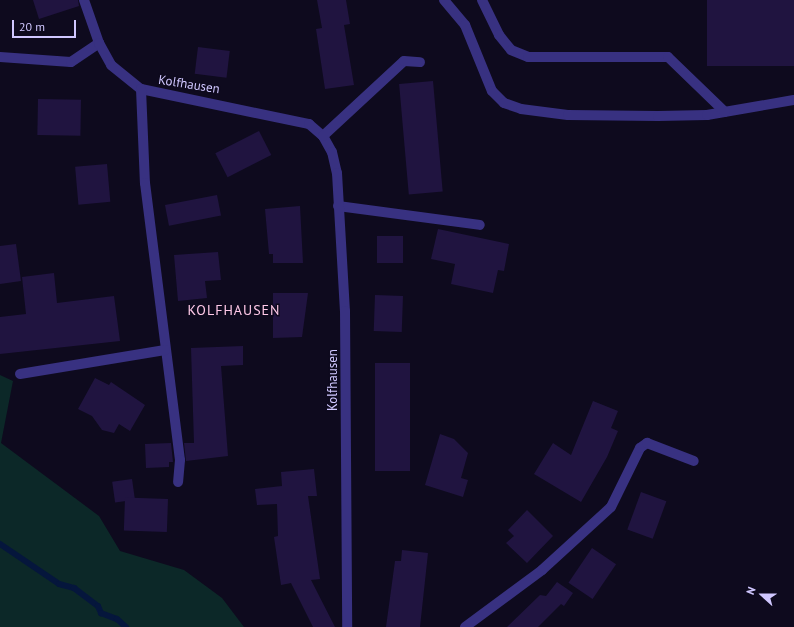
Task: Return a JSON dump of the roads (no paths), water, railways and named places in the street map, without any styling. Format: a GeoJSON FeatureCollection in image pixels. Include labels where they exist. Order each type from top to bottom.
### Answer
{"type":"FeatureCollection","features":[{"type":"Feature","properties":{"kind":"street","name":"Kolfhausen"},"geometry":{"type":"LineString","coordinates":[[84,0],[99,43],[111,65],[141,89],[278,115],[310,124],[323,136],[337,173],[345,311],[347,627]]}},
{"type":"Feature","properties":{"kind":"street"},"geometry":{"type":"LineString","coordinates":[[444,0],[465,25],[492,91],[504,103],[521,109],[568,115],[658,116],[724,112],[794,100]]}},
{"type":"Feature","properties":{"kind":"street"},"geometry":{"type":"LineString","coordinates":[[482,0],[499,35],[512,50],[528,57],[668,56],[724,112]]}},
{"type":"Feature","properties":{"kind":"street"},"geometry":{"type":"LineString","coordinates":[[0,57],[70,62],[99,43]]}},
{"type":"Feature","properties":{"kind":"street"},"geometry":{"type":"LineString","coordinates":[[323,136],[404,61],[420,62]]}},
{"type":"Feature","properties":{"kind":"street","name":"Kolfhausen"},"geometry":{"type":"LineString","coordinates":[[141,89],[145,183],[180,460],[178,482]]}},
{"type":"Feature","properties":{"kind":"street"},"geometry":{"type":"LineString","coordinates":[[338,206],[480,225]]}},
{"type":"Feature","properties":{"kind":"street"},"geometry":{"type":"LineString","coordinates":[[20,374],[165,350]]}},
{"type":"Feature","properties":{"kind":"street"},"geometry":{"type":"LineString","coordinates":[[465,627],[542,570],[610,507],[640,448],[647,443],[694,460]]}},
{"type":"Feature","properties":{"kind":"waterway"},"geometry":{"type":"LineString","coordinates":[[0,544],[59,584],[74,588],[98,606],[101,613],[117,619],[126,627]]}},
{"type":"Feature","properties":{"kind":"district","name":"KOLFHAUSEN"},"geometry":{"type":"Point","coordinates":[234,310]}}]}
